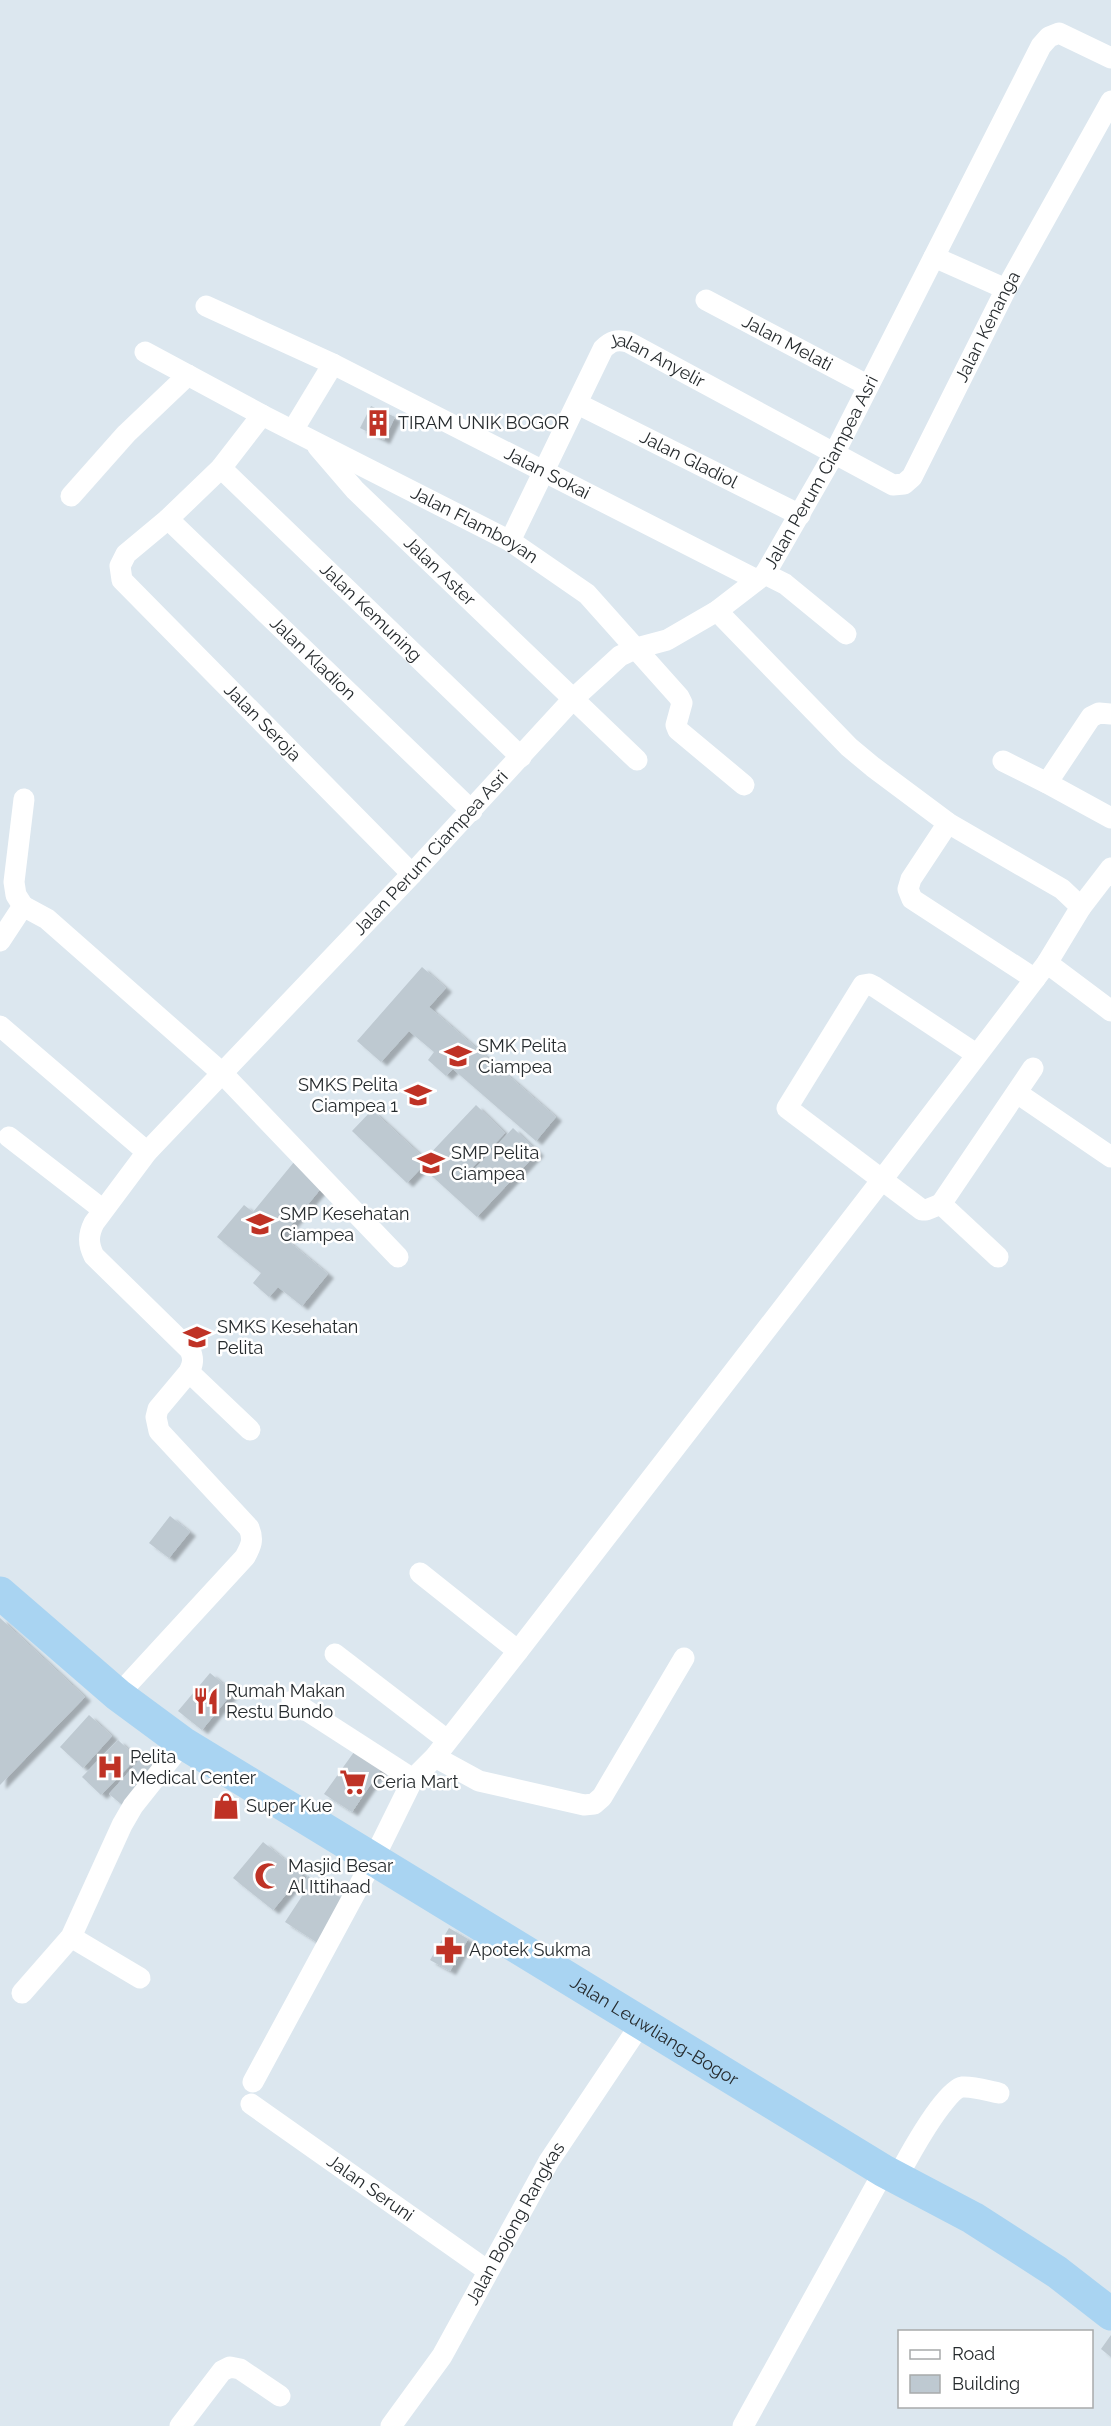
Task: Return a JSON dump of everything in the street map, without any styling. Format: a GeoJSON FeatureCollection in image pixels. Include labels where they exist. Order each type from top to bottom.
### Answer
{"type":"FeatureCollection","features":[{"type":"Feature","properties":{"kind":"highway","name":"Jalan Leuwliang-Bogor"},"geometry":{"type":"LineString","coordinates":[[2,1598],[118,1695],[183,1743],[890,2175],[983,2224],[1058,2272],[1111,2314]]}},
{"type":"Feature","properties":{"kind":"street","name":"Jalan Perum Ciampea Asri"},"geometry":{"type":"LineString","coordinates":[[189,1372],[193,1357],[190,1350],[94,1256],[90,1247],[89,1235],[102,1209],[147,1152],[412,874],[465,804],[521,757],[573,699],[620,656],[637,648],[667,640],[717,611],[761,577],[800,515],[834,454],[1041,46],[1049,37],[1059,33],[1111,58]]}},
{"type":"Feature","properties":{"kind":"street","name":"Jalan Kenanga"},"geometry":{"type":"LineString","coordinates":[[834,454],[893,485],[904,484],[912,477],[1006,289],[1111,101]]}},
{"type":"Feature","properties":{"kind":"street"},"geometry":{"type":"LineString","coordinates":[[934,257],[1006,289]]}},
{"type":"Feature","properties":{"kind":"street","name":"Jalan Melati"},"geometry":{"type":"LineString","coordinates":[[706,300],[867,385]]}},
{"type":"Feature","properties":{"kind":"street","name":"Jalan Sokai"},"geometry":{"type":"LineString","coordinates":[[206,306],[333,364],[761,577],[785,584],[846,634]]}},
{"type":"Feature","properties":{"kind":"street","name":"Jalan Anyelir"},"geometry":{"type":"LineString","coordinates":[[510,541],[603,350],[610,342],[619,340],[628,342],[834,454]]}},
{"type":"Feature","properties":{"kind":"street","name":"Jalan Flamboyan"},"geometry":{"type":"LineString","coordinates":[[145,352],[262,415],[510,541],[587,594],[637,648],[681,701],[682,706],[676,728],[744,784]]}},
{"type":"Feature","properties":{"kind":"street"},"geometry":{"type":"LineString","coordinates":[[293,430],[333,364]]}},
{"type":"Feature","properties":{"kind":"street"},"geometry":{"type":"LineString","coordinates":[[70,496],[126,434],[188,375]]}},
{"type":"Feature","properties":{"kind":"street","name":"Jalan Gladiol"},"geometry":{"type":"LineString","coordinates":[[578,404],[800,515]]}},
{"type":"Feature","properties":{"kind":"street"},"geometry":{"type":"LineString","coordinates":[[168,519],[221,468],[262,415]]}},
{"type":"Feature","properties":{"kind":"street","name":"Jalan Aster"},"geometry":{"type":"LineString","coordinates":[[312,440],[355,490],[637,760]]}},
{"type":"Feature","properties":{"kind":"street","name":"Jalan Kemuning"},"geometry":{"type":"LineString","coordinates":[[221,468],[521,757]]}},
{"type":"Feature","properties":{"kind":"street","name":"Jalan Seroja"},"geometry":{"type":"LineString","coordinates":[[168,519],[126,554],[120,566],[122,580],[412,874]]}},
{"type":"Feature","properties":{"kind":"street","name":"Jalan Kladion"},"geometry":{"type":"LineString","coordinates":[[168,519],[465,804]]}},
{"type":"Feature","properties":{"kind":"street"},"geometry":{"type":"LineString","coordinates":[[717,611],[849,747],[948,824],[1062,889],[1081,907]]}},
{"type":"Feature","properties":{"kind":"street"},"geometry":{"type":"LineString","coordinates":[[1047,783],[1091,717],[1100,713],[1111,714]]}},
{"type":"Feature","properties":{"kind":"street"},"geometry":{"type":"LineString","coordinates":[[1003,762],[1111,818]]}},
{"type":"Feature","properties":{"kind":"street"},"geometry":{"type":"LineString","coordinates":[[24,799],[14,882],[16,895],[23,906],[47,919],[222,1073],[398,1257]]}},
{"type":"Feature","properties":{"kind":"street"},"geometry":{"type":"LineString","coordinates":[[948,824],[911,879],[908,889],[912,899],[1111,1011]]}},
{"type":"Feature","properties":{"kind":"street"},"geometry":{"type":"LineString","coordinates":[[253,2082],[373,1860],[413,1779],[435,1757],[882,1181],[1041,971],[1081,907],[1111,868]]}},
{"type":"Feature","properties":{"kind":"street"},"geometry":{"type":"LineString","coordinates":[[0,941],[23,906]]}},
{"type":"Feature","properties":{"kind":"street"},"geometry":{"type":"LineString","coordinates":[[976,1054],[869,984],[863,986],[787,1108],[882,1181],[922,1210],[926,1210],[941,1204],[1033,1068]]}},
{"type":"Feature","properties":{"kind":"street"},"geometry":{"type":"LineString","coordinates":[[0,1026],[147,1152]]}},
{"type":"Feature","properties":{"kind":"street"},"geometry":{"type":"LineString","coordinates":[[1017,1093],[1111,1157]]}},
{"type":"Feature","properties":{"kind":"street"},"geometry":{"type":"LineString","coordinates":[[9,1137],[102,1209]]}},
{"type":"Feature","properties":{"kind":"street"},"geometry":{"type":"LineString","coordinates":[[941,1204],[998,1257]]}},
{"type":"Feature","properties":{"kind":"street"},"geometry":{"type":"LineString","coordinates":[[118,1695],[245,1557],[252,1545],[249,1528],[159,1431],[156,1424],[158,1409],[189,1372],[250,1430]]}},
{"type":"Feature","properties":{"kind":"street"},"geometry":{"type":"LineString","coordinates":[[420,1573],[518,1651]]}},
{"type":"Feature","properties":{"kind":"street"},"geometry":{"type":"LineString","coordinates":[[335,1654],[447,1740]]}},
{"type":"Feature","properties":{"kind":"street"},"geometry":{"type":"LineString","coordinates":[[435,1757],[486,1783],[584,1805],[594,1804],[602,1797],[684,1658]]}},
{"type":"Feature","properties":{"kind":"street"},"geometry":{"type":"LineString","coordinates":[[292,1701],[413,1779]]}},
{"type":"Feature","properties":{"kind":"street"},"geometry":{"type":"LineString","coordinates":[[22,1993],[71,1937],[122,1825],[133,1806],[183,1743]]}},
{"type":"Feature","properties":{"kind":"street"},"geometry":{"type":"LineString","coordinates":[[71,1937],[140,1978]]}},
{"type":"Feature","properties":{"kind":"street","name":"Jalan Bojong Rangkas"},"geometry":{"type":"LineString","coordinates":[[391,2426],[442,2356],[549,2160],[642,2022]]}},
{"type":"Feature","properties":{"kind":"street"},"geometry":{"type":"LineString","coordinates":[[743,2426],[890,2175],[952,2092],[961,2087],[999,2093]]}},
{"type":"Feature","properties":{"kind":"street","name":"Jalan Seruni"},"geometry":{"type":"LineString","coordinates":[[251,2104],[488,2271]]}},
{"type":"Feature","properties":{"kind":"street"},"geometry":{"type":"LineString","coordinates":[[180,2426],[222,2372],[230,2367],[240,2369],[280,2396]]}},
{"type":"Feature","properties":{"kind":"building","name":"TIRAM UNIK BOGOR"},"geometry":{"type":"Polygon","coordinates":[[[371,406],[395,417],[384,440],[360,428],[371,406]]]}},
{"type":"Feature","properties":{"kind":"building","name":"SMK Pelita Ciampea"},"geometry":{"type":"Polygon","coordinates":[[[422,967],[446,988],[429,1007],[556,1117],[536,1141],[453,1069],[446,1076],[428,1060],[434,1052],[409,1031],[381,1062],[357,1041],[422,967]]]}},
{"type":"Feature","properties":{"kind":"building","name":"SMP Pelita Ciampea"},"geometry":{"type":"Polygon","coordinates":[[[476,1105],[505,1133],[468,1172],[470,1174],[513,1128],[538,1152],[477,1217],[422,1167],[407,1183],[352,1131],[372,1110],[425,1159],[476,1105]]]}},
{"type":"Feature","properties":{"kind":"building","name":"SMP Kesehatan Ciampea"},"geometry":{"type":"Polygon","coordinates":[[[294,1162],[323,1186],[282,1236],[328,1274],[302,1306],[278,1287],[269,1297],[253,1283],[261,1273],[217,1237],[244,1205],[253,1212],[294,1162]]]}},
{"type":"Feature","properties":{"kind":"building"},"geometry":{"type":"Polygon","coordinates":[[[170,1516],[190,1532],[169,1558],[149,1543],[170,1516]]]}},
{"type":"Feature","properties":{"kind":"building"},"geometry":{"type":"Polygon","coordinates":[[[0,1618],[85,1697],[0,1785],[0,1618]]]}},
{"type":"Feature","properties":{"kind":"building","name":"Rumah Makan Restu Bundo"},"geometry":{"type":"Polygon","coordinates":[[[210,1673],[233,1692],[202,1730],[178,1711],[210,1673]]]}},
{"type":"Feature","properties":{"kind":"building"},"geometry":{"type":"Polygon","coordinates":[[[89,1715],[112,1736],[83,1768],[60,1747],[89,1715]]]}},
{"type":"Feature","properties":{"kind":"building","name":"Pelita Medical Center"},"geometry":{"type":"Polygon","coordinates":[[[118,1740],[137,1758],[101,1795],[82,1777],[118,1740]]]}},
{"type":"Feature","properties":{"kind":"building","name":"Ceria Mart"},"geometry":{"type":"Polygon","coordinates":[[[354,1752],[381,1769],[352,1812],[324,1794],[354,1752]]]}},
{"type":"Feature","properties":{"kind":"building"},"geometry":{"type":"Polygon","coordinates":[[[142,1757],[159,1772],[126,1808],[109,1794],[142,1757]]]}},
{"type":"Feature","properties":{"kind":"building","name":"Masjid Besar Al Ittihaad"},"geometry":{"type":"Polygon","coordinates":[[[263,1842],[303,1874],[273,1910],[233,1878],[263,1842]]]}},
{"type":"Feature","properties":{"kind":"building"},"geometry":{"type":"Polygon","coordinates":[[[308,1876],[347,1902],[321,1945],[285,1922],[306,1890],[300,1887],[308,1876]]]}},
{"type":"Feature","properties":{"kind":"building","name":"Apotek Sukma"},"geometry":{"type":"Polygon","coordinates":[[[449,1928],[468,1939],[450,1971],[430,1960],[449,1928]]]}},
{"type":"Feature","properties":{"kind":"building"},"geometry":{"type":"Polygon","coordinates":[[[1111,2335],[1111,2357],[1101,2349],[1111,2335]]]}},
{"type":"Feature","properties":{"kind":"place","name":"TIRAM UNIK BOGOR"},"geometry":{"type":"Point","coordinates":[378,423]}},
{"type":"Feature","properties":{"kind":"place","name":"SMK Pelita Ciampea"},"geometry":{"type":"Point","coordinates":[458,1056]}},
{"type":"Feature","properties":{"kind":"place","name":"SMKS Pelita Ciampea 1"},"geometry":{"type":"Point","coordinates":[418,1095]}},
{"type":"Feature","properties":{"kind":"place","name":"SMP Pelita Ciampea"},"geometry":{"type":"Point","coordinates":[431,1163]}},
{"type":"Feature","properties":{"kind":"place","name":"SMP Kesehatan Ciampea"},"geometry":{"type":"Point","coordinates":[260,1224]}},
{"type":"Feature","properties":{"kind":"place","name":"SMKS Kesehatan Pelita"},"geometry":{"type":"Point","coordinates":[197,1337]}},
{"type":"Feature","properties":{"kind":"place","name":"Rumah Makan Restu Bundo"},"geometry":{"type":"Point","coordinates":[206,1701]}},
{"type":"Feature","properties":{"kind":"place","name":"Pelita Medical Center"},"geometry":{"type":"Point","coordinates":[110,1767]}},
{"type":"Feature","properties":{"kind":"place","name":"Ceria Mart"},"geometry":{"type":"Point","coordinates":[353,1782]}},
{"type":"Feature","properties":{"kind":"place","name":"Super Kue"},"geometry":{"type":"Point","coordinates":[226,1806]}},
{"type":"Feature","properties":{"kind":"place","name":"Masjid Besar Al Ittihaad"},"geometry":{"type":"Point","coordinates":[268,1876]}},
{"type":"Feature","properties":{"kind":"place","name":"Apotek Sukma"},"geometry":{"type":"Point","coordinates":[449,1950]}}]}
